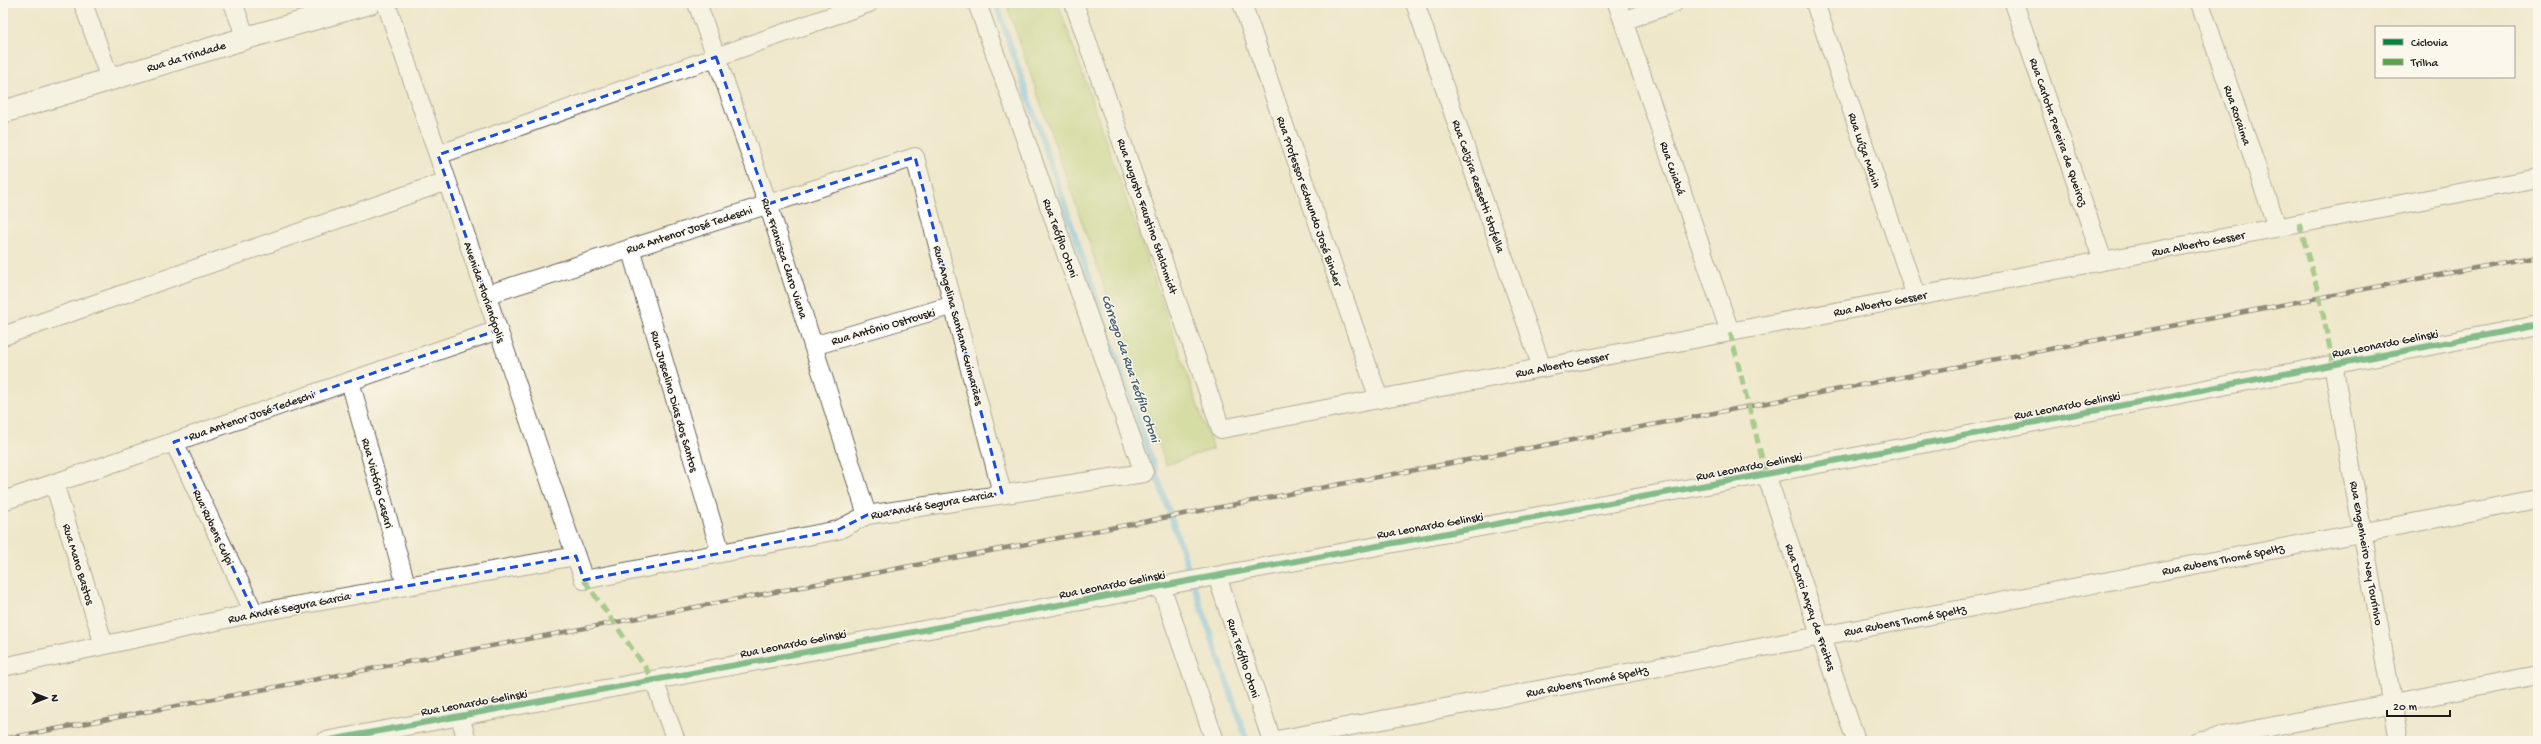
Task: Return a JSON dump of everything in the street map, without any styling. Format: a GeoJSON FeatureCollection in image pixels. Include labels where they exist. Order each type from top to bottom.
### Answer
{"type":"FeatureCollection","features":[{"type":"Feature","properties":{"kind":"main road","name":"Rua da Trindade"},"geometry":{"type":"LineString","coordinates":[[3,112],[246,38],[370,3]]}},
{"type":"Feature","properties":{"kind":"street"},"geometry":{"type":"LineString","coordinates":[[83,3],[110,79]]}},
{"type":"Feature","properties":{"kind":"street"},"geometry":{"type":"LineString","coordinates":[[234,3],[246,38]]}},
{"type":"Feature","properties":{"kind":"street","name":"Avenida Florianópolis"},"geometry":{"type":"LineString","coordinates":[[386,3],[584,580]]}},
{"type":"Feature","properties":{"kind":"street","name":"Rua Francisca Claro Viana"},"geometry":{"type":"LineString","coordinates":[[697,3],[768,204],[867,515]]}},
{"type":"Feature","properties":{"kind":"street"},"geometry":{"type":"LineString","coordinates":[[438,155],[869,3]]}},
{"type":"Feature","properties":{"kind":"street","name":"Rua Teófilo Otoni"},"geometry":{"type":"LineString","coordinates":[[977,3],[1144,473]]}},
{"type":"Feature","properties":{"kind":"street","name":"Rua Augusto Faustino Stalchmidt"},"geometry":{"type":"LineString","coordinates":[[1074,3],[1221,429]]}},
{"type":"Feature","properties":{"kind":"street","name":"Rua Professor Edmundo José Binder"},"geometry":{"type":"LineString","coordinates":[[1242,3],[1379,399]]}},
{"type":"Feature","properties":{"kind":"street","name":"Rua Celzira Ressetti Stofella"},"geometry":{"type":"LineString","coordinates":[[1415,3],[1542,368]]}},
{"type":"Feature","properties":{"kind":"street","name":"Rua Cuiabá"},"geometry":{"type":"LineString","coordinates":[[1617,3],[1730,332]]}},
{"type":"Feature","properties":{"kind":"street"},"geometry":{"type":"LineString","coordinates":[[1623,20],[1674,3]]}},
{"type":"Feature","properties":{"kind":"street","name":"Rua Luíza Mahin"},"geometry":{"type":"LineString","coordinates":[[1815,3],[1916,296]]}},
{"type":"Feature","properties":{"kind":"street","name":"Rua Carlota Pereira de Queiroz"},"geometry":{"type":"LineString","coordinates":[[2014,3],[2103,261]]}},
{"type":"Feature","properties":{"kind":"street","name":"Rua Roraima"},"geometry":{"type":"LineString","coordinates":[[2200,3],[2277,227]]}},
{"type":"Feature","properties":{"kind":"street","name":"Rua Antenor José Tedeschi"},"geometry":{"type":"LineString","coordinates":[[486,294],[915,157]]}},
{"type":"Feature","properties":{"kind":"street","name":"Rua Angelina Santana Guimarães"},"geometry":{"type":"LineString","coordinates":[[915,157],[1002,493]]}},
{"type":"Feature","properties":{"kind":"street","name":"Rua Alberto Gesser"},"geometry":{"type":"LineString","coordinates":[[1221,429],[2538,178]]}},
{"type":"Feature","properties":{"kind":"street"},"geometry":{"type":"LineString","coordinates":[[3,336],[447,181]]}},
{"type":"Feature","properties":{"kind":"street","name":"Rua Juscelino Dias dos Santos"},"geometry":{"type":"LineString","coordinates":[[630,248],[721,553]]}},
{"type":"Feature","properties":{"kind":"street","name":"Rua Antônio Ostrovski"},"geometry":{"type":"LineString","coordinates":[[813,346],[954,305]]}},
{"type":"Feature","properties":{"kind":"street","name":"Rua Leonardo Gelinski"},"geometry":{"type":"LineString","coordinates":[[325,741],[1766,474],[2538,325]]}},
{"type":"Feature","properties":{"kind":"street","name":"Rua Antenor José Tedeschi"},"geometry":{"type":"LineString","coordinates":[[3,501],[498,330]]}},
{"type":"Feature","properties":{"kind":"street","name":"Rua Engenheiro Ney Tourinho"},"geometry":{"type":"LineString","coordinates":[[2333,364],[2399,741]]}},
{"type":"Feature","properties":{"kind":"street","name":"Rua Victório Casari"},"geometry":{"type":"LineString","coordinates":[[350,381],[406,585]]}},
{"type":"Feature","properties":{"kind":"street","name":"Rua Rubens Culpi"},"geometry":{"type":"LineString","coordinates":[[174,442],[254,613]]}},
{"type":"Feature","properties":{"kind":"street","name":"Rua André Segura Garcia"},"geometry":{"type":"LineString","coordinates":[[584,580],[838,530],[867,515],[1002,493],[1018,492],[1144,473]]}},
{"type":"Feature","properties":{"kind":"street","name":"Rua Darci Ançay de Freitas"},"geometry":{"type":"LineString","coordinates":[[1766,474],[1856,741]]}},
{"type":"Feature","properties":{"kind":"street","name":"Rua Mano Bastos"},"geometry":{"type":"LineString","coordinates":[[54,483],[104,645]]}},
{"type":"Feature","properties":{"kind":"street","name":"Rua Rubens Thomé Speltz"},"geometry":{"type":"LineString","coordinates":[[1272,741],[2538,499]]}},
{"type":"Feature","properties":{"kind":"street","name":"Rua André Segura Garcia"},"geometry":{"type":"LineString","coordinates":[[3,667],[254,613],[576,556]]}},
{"type":"Feature","properties":{"kind":"street","name":"Rua Teófilo Otoni"},"geometry":{"type":"LineString","coordinates":[[1211,577],[1272,741]]}},
{"type":"Feature","properties":{"kind":"street"},"geometry":{"type":"LineString","coordinates":[[1167,585],[1215,741]]}},
{"type":"Feature","properties":{"kind":"street"},"geometry":{"type":"LineString","coordinates":[[2197,741],[2538,675]]}},
{"type":"Feature","properties":{"kind":"street"},"geometry":{"type":"LineString","coordinates":[[654,680],[676,741]]}},
{"type":"Feature","properties":{"kind":"street"},"geometry":{"type":"LineString","coordinates":[[460,716],[467,741]]}},
{"type":"Feature","properties":{"kind":"highlighted area"},"geometry":{"type":"Polygon","coordinates":[[[716,57],[768,204],[915,157],[1002,493],[867,515],[838,530],[584,580],[576,556],[254,613],[174,442],[498,330],[438,155],[716,57]]]}},
{"type":"Feature","properties":{"kind":"green space"},"geometry":{"type":"Polygon","coordinates":[[[1006,3],[1058,3],[1213,449],[1166,465],[1006,3]]]}},
{"type":"Feature","properties":{"kind":"waterway","name":"Córrego da Rua Teófilo Otoni"},"geometry":{"type":"LineString","coordinates":[[996,3],[1247,741]]}},
{"type":"Feature","properties":{"kind":"railway"},"geometry":{"type":"LineString","coordinates":[[3,739],[2538,256]]}},
{"type":"Feature","properties":{"kind":"marked path"},"geometry":{"type":"LineString","coordinates":[[2299,223],[2320,299],[2333,364]]}},
{"type":"Feature","properties":{"kind":"marked path"},"geometry":{"type":"LineString","coordinates":[[1730,332],[1766,474]]}},
{"type":"Feature","properties":{"kind":"marked path"},"geometry":{"type":"LineString","coordinates":[[584,580],[654,680]]}},
{"type":"Feature","properties":{"kind":"cycle path"},"geometry":{"type":"LineString","coordinates":[[325,741],[1766,474],[2538,325]]}}]}
